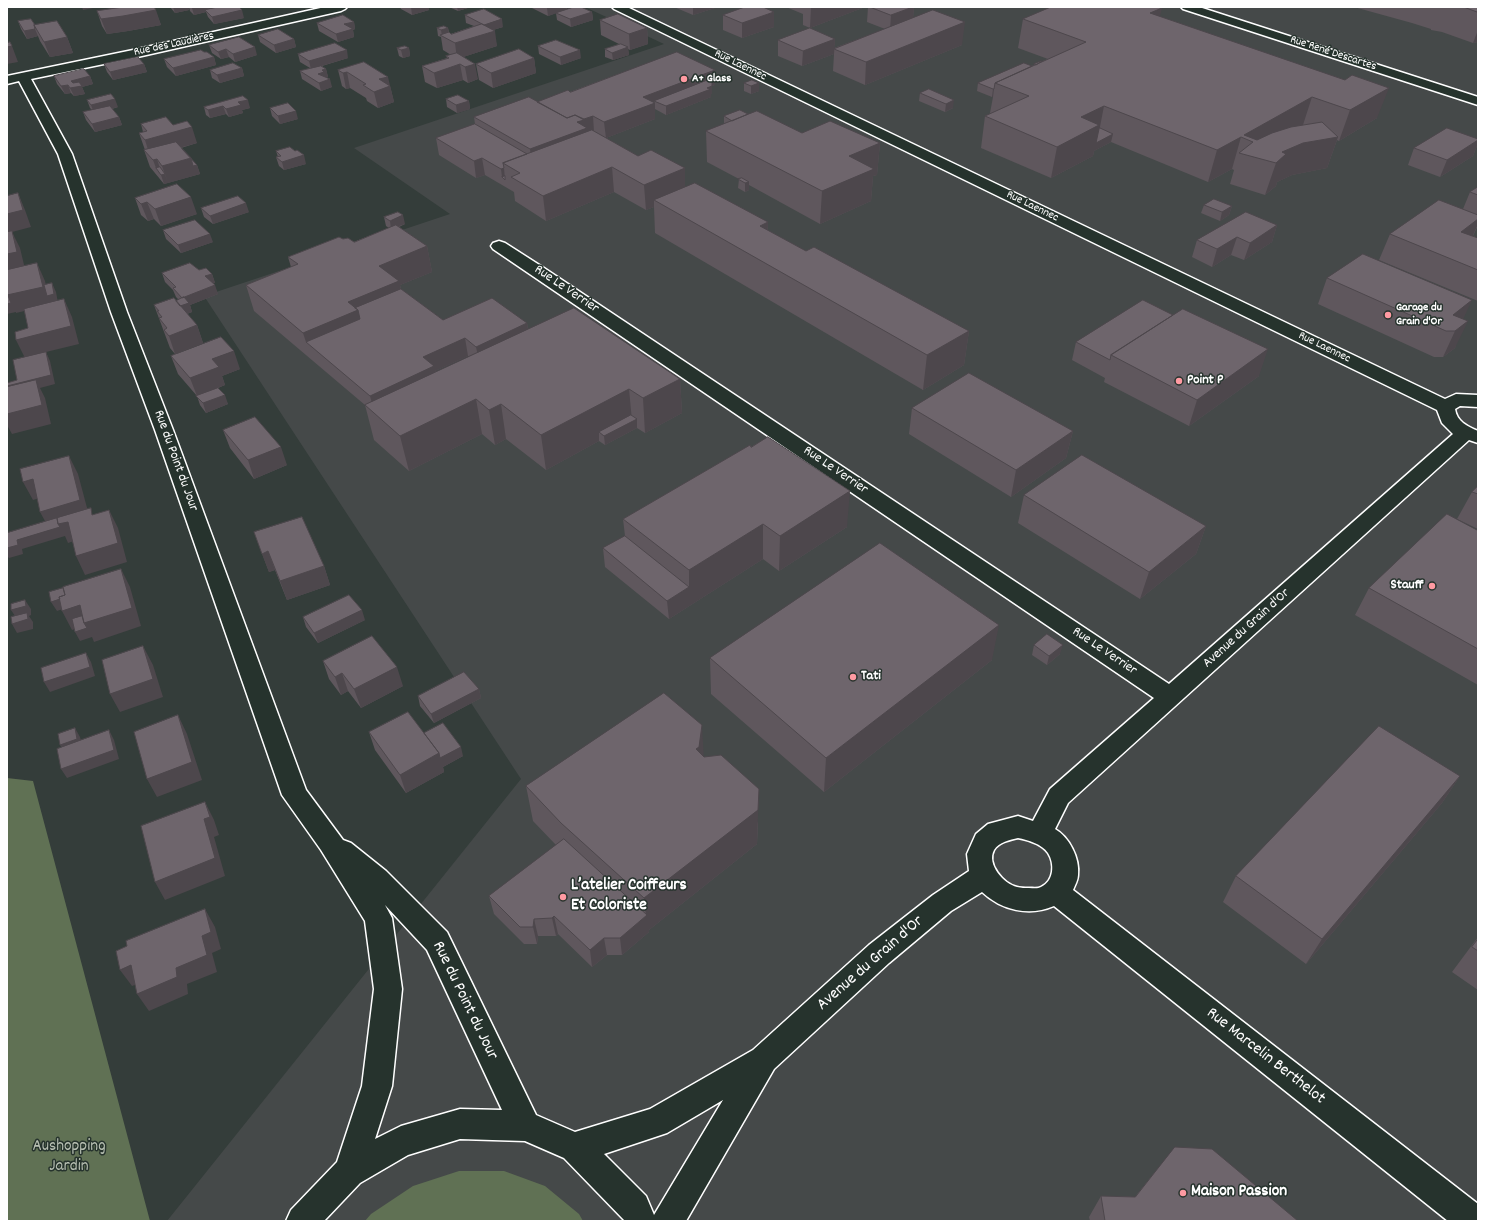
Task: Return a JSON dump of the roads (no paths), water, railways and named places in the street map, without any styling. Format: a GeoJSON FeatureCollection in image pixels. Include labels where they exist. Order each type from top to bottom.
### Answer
{"type":"FeatureCollection","features":[{"type":"Feature","properties":{"kind":"street","name":"Rue des Laudières"},"geometry":{"type":"LineString","coordinates":[[15,79],[290,20],[341,7]]}},
{"type":"Feature","properties":{"kind":"street","name":"Rue Laennec"},"geometry":{"type":"LineString","coordinates":[[618,7],[1446,407]]}},
{"type":"Feature","properties":{"kind":"street","name":"Rue René Descartes"},"geometry":{"type":"LineString","coordinates":[[1187,7],[1478,101]]}},
{"type":"Feature","properties":{"kind":"street"},"geometry":{"type":"LineString","coordinates":[[279,11],[290,20]]}},
{"type":"Feature","properties":{"kind":"street","name":"Rue du Point du Jour"},"geometry":{"type":"LineString","coordinates":[[15,79],[65,154],[119,312],[164,430],[295,795],[330,842],[378,918],[388,989],[376,1086],[349,1172]]}},
{"type":"Feature","properties":{"kind":"street","name":"Rue Le Verrier"},"geometry":{"type":"LineString","coordinates":[[499,246],[545,275],[1170,697]]}},
{"type":"Feature","properties":{"kind":"street"},"geometry":{"type":"LineString","coordinates":[[1472,435],[1453,425],[1446,416],[1446,407],[1456,400],[1478,400]]}},
{"type":"Feature","properties":{"kind":"street","name":"Avenue du Grain d'Or"},"geometry":{"type":"LineString","coordinates":[[1040,833],[1059,796],[1170,697],[1472,435]]}},
{"type":"Feature","properties":{"kind":"street"},"geometry":{"type":"LineString","coordinates":[[1018,827],[1040,833],[1057,846],[1066,865],[1064,881],[1056,892],[1044,899],[1024,901],[1006,896],[991,885],[984,876],[979,862],[981,848],[989,837],[1004,829],[1018,827]]}},
{"type":"Feature","properties":{"kind":"street","name":"Rue du Point du Jour"},"geometry":{"type":"LineString","coordinates":[[330,842],[377,879],[437,941],[525,1126]]}},
{"type":"Feature","properties":{"kind":"street","name":"Avenue du Grain d'Or"},"geometry":{"type":"LineString","coordinates":[[575,1147],[656,1122],[763,1060],[879,954],[942,903],[984,876]]}},
{"type":"Feature","properties":{"kind":"street","name":"Rue Marcelin Berthelot"},"geometry":{"type":"LineString","coordinates":[[1056,892],[1474,1221]]}},
{"type":"Feature","properties":{"kind":"street","name":"Avenue du Grain d'Or"},"geometry":{"type":"LineString","coordinates":[[668,1221],[763,1060]]}},
{"type":"Feature","properties":{"kind":"street"},"geometry":{"type":"LineString","coordinates":[[302,1221],[349,1172],[401,1141],[460,1124],[525,1126],[575,1147],[635,1207],[641,1221]]}},
{"type":"Feature","properties":{"kind":"place","name":"A+ Glass"},"geometry":{"type":"Point","coordinates":[684,79]}},
{"type":"Feature","properties":{"kind":"place","name":"Garage du Grain d'Or"},"geometry":{"type":"Point","coordinates":[1388,315]}},
{"type":"Feature","properties":{"kind":"place","name":"Point P"},"geometry":{"type":"Point","coordinates":[1179,381]}},
{"type":"Feature","properties":{"kind":"place","name":"Stauff"},"geometry":{"type":"Point","coordinates":[1432,586]}},
{"type":"Feature","properties":{"kind":"place","name":"Tati"},"geometry":{"type":"Point","coordinates":[853,677]}},
{"type":"Feature","properties":{"kind":"place","name":"L’atelier Coiffeurs Et Coloriste"},"geometry":{"type":"Point","coordinates":[563,897]}},
{"type":"Feature","properties":{"kind":"place","name":"Maison Passion"},"geometry":{"type":"Point","coordinates":[1183,1193]}},
{"type":"Feature","properties":{"kind":"park label","name":"Aushopping Jardin"},"geometry":{"type":"Point","coordinates":[69,1158]}}]}
